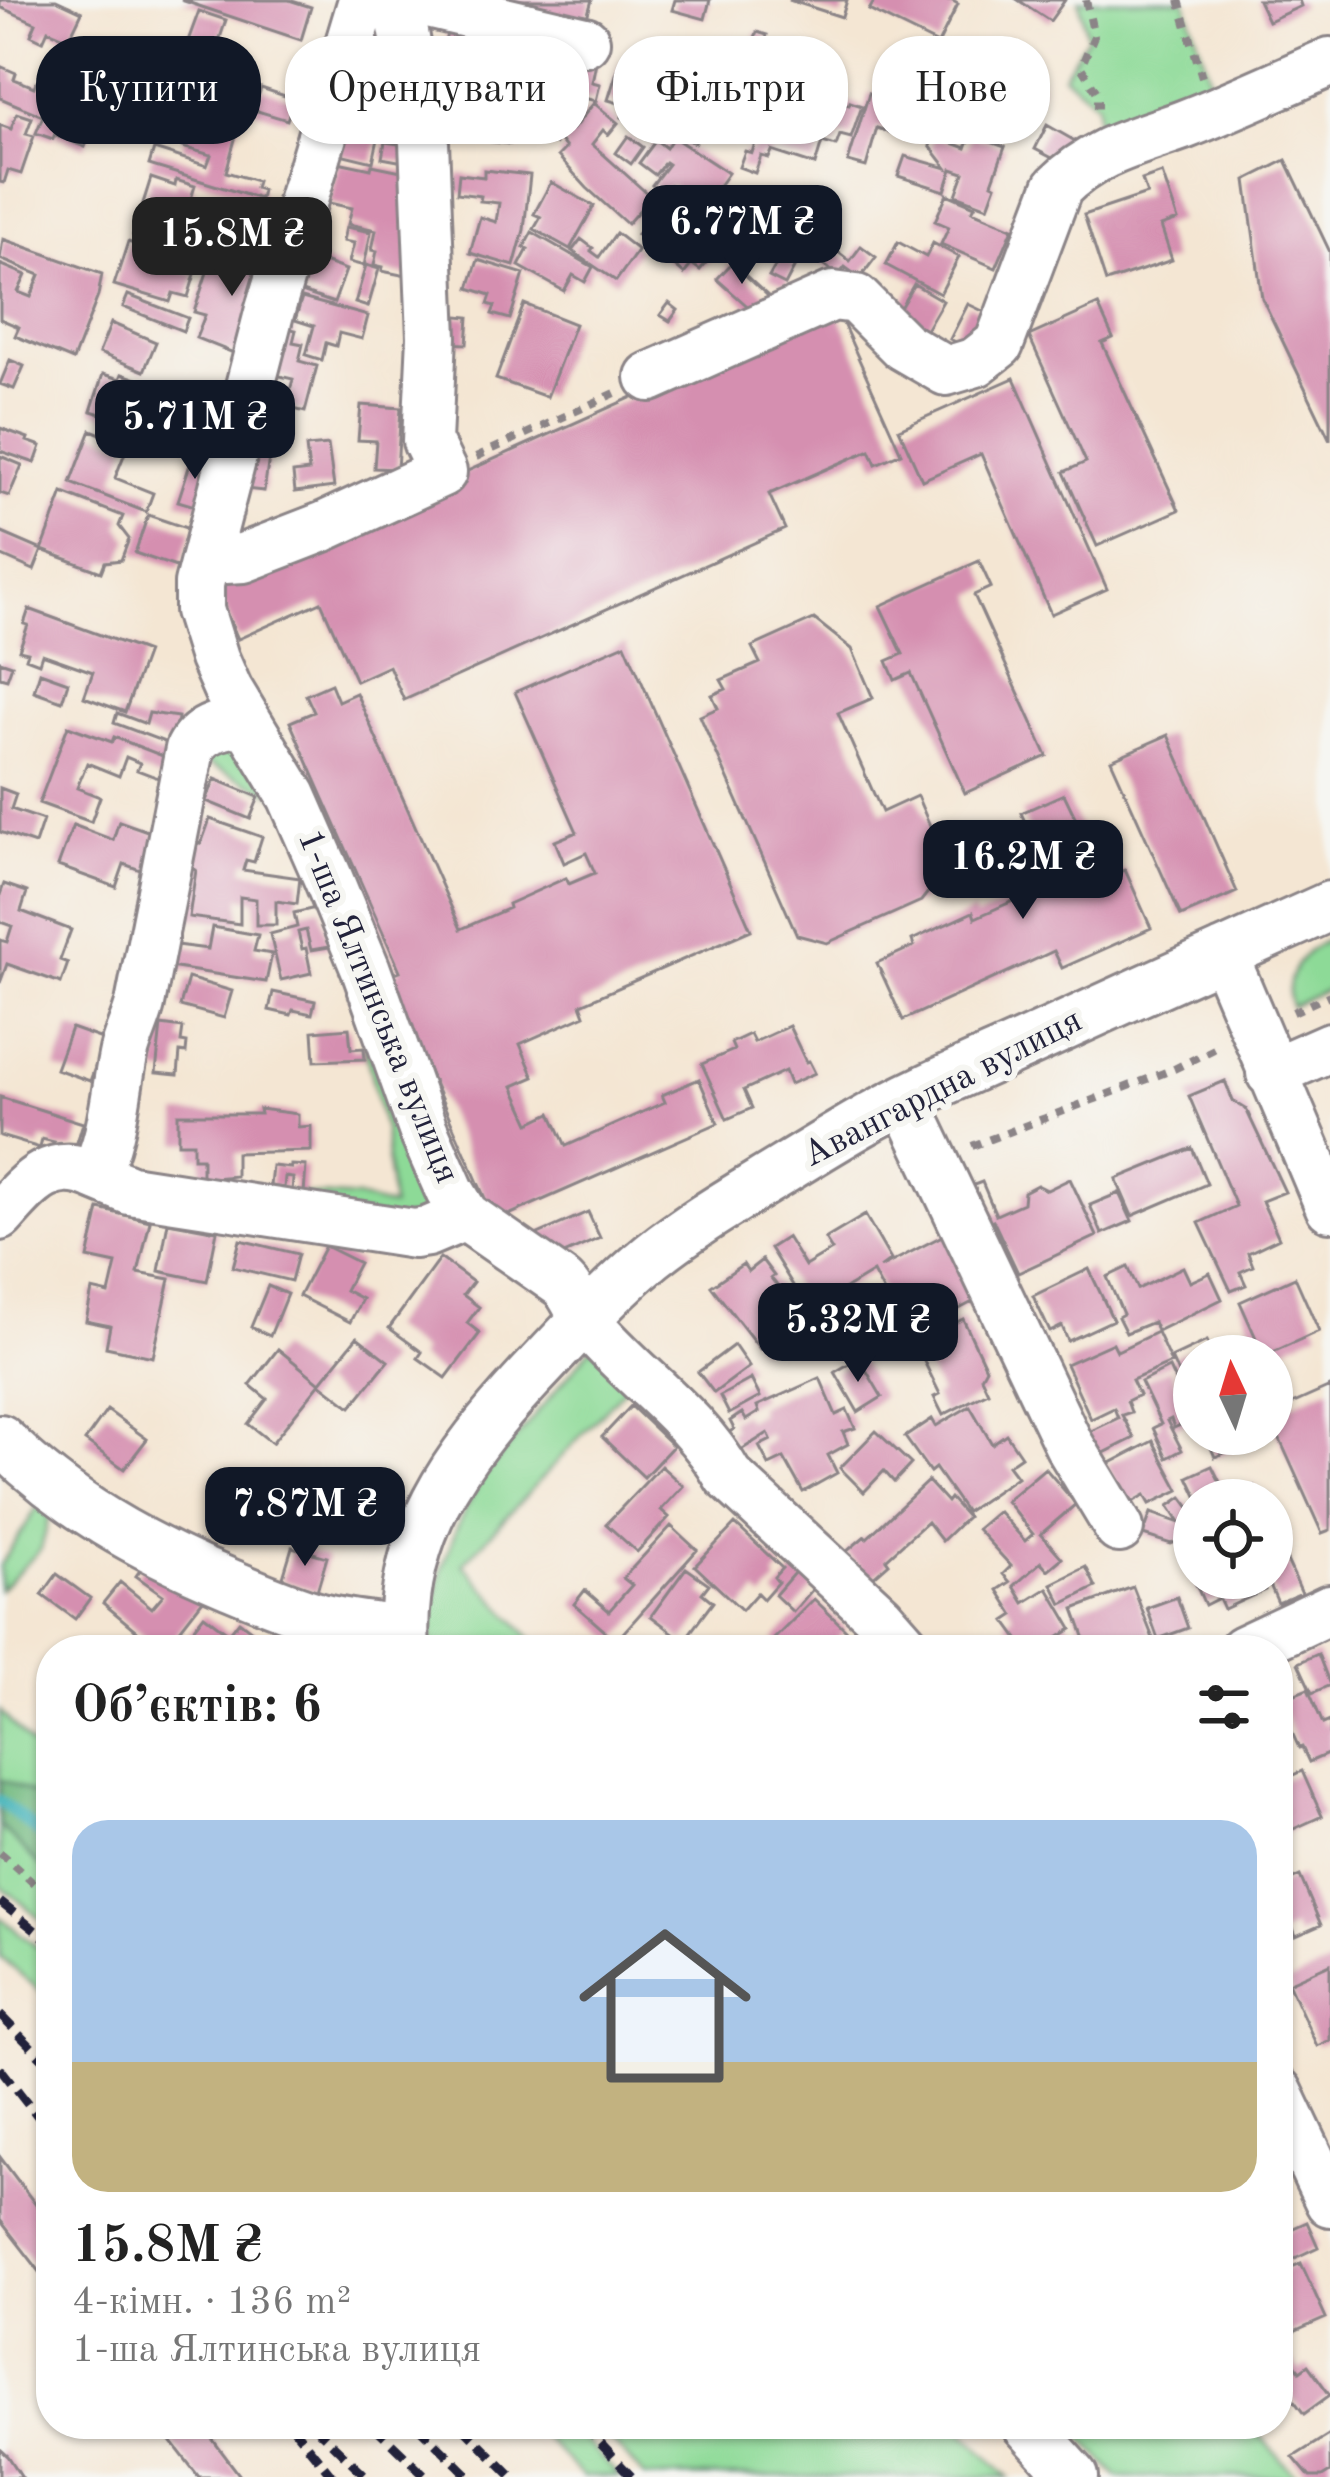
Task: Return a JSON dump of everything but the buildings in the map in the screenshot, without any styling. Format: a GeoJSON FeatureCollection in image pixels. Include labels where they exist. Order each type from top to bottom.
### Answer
{"type":"FeatureCollection","features":[{"type":"Feature","properties":{"kind":"street","name":"1-ша Ялтинська вулиця"},"geometry":{"type":"LineString","coordinates":[[363,0],[269,313],[199,584],[199,610],[214,658],[292,796],[366,970],[432,1153],[465,1216],[563,1284],[574,1295],[584,1319],[680,1414],[728,1476],[896,1635]]}},
{"type":"Feature","properties":{"kind":"street"},"geometry":{"type":"LineString","coordinates":[[208,554],[243,558],[442,472],[427,441],[432,337],[424,142],[398,0]]}},
{"type":"Feature","properties":{"kind":"street"},"geometry":{"type":"LineString","coordinates":[[411,0],[568,36]]}},
{"type":"Feature","properties":{"kind":"street"},"geometry":{"type":"LineString","coordinates":[[650,377],[833,296],[856,299],[903,346],[946,371],[976,362],[999,344],[1058,187],[1075,170],[1099,154],[1330,62]]}},
{"type":"Feature","properties":{"kind":"street"},"geometry":{"type":"LineString","coordinates":[[94,1175],[106,1146],[126,1045],[140,1004],[190,749],[204,732],[245,720]]}},
{"type":"Feature","properties":{"kind":"street","name":"Авангардна вулиця"},"geometry":{"type":"LineString","coordinates":[[405,1635],[407,1585],[416,1547],[440,1491],[502,1408],[629,1276],[685,1232],[861,1122],[1330,906]]}},
{"type":"Feature","properties":{"kind":"street"},"geometry":{"type":"LineString","coordinates":[[1223,955],[1330,1207]]}},
{"type":"Feature","properties":{"kind":"street"},"geometry":{"type":"LineString","coordinates":[[1262,1051],[1330,1046]]}},
{"type":"Feature","properties":{"kind":"street"},"geometry":{"type":"LineString","coordinates":[[905,1100],[1069,1445],[1119,1528]]}},
{"type":"Feature","properties":{"kind":"street"},"geometry":{"type":"LineString","coordinates":[[0,1216],[35,1179],[66,1167],[130,1190],[414,1234],[465,1216]]}},
{"type":"Feature","properties":{"kind":"street"},"geometry":{"type":"LineString","coordinates":[[0,1438],[51,1486],[106,1524],[154,1549],[248,1592],[388,1635]]}},
{"type":"Feature","properties":{"kind":"street"},"geometry":{"type":"LineString","coordinates":[[1275,1635],[1330,1609]]}},
{"type":"Feature","properties":{"kind":"street"},"geometry":{"type":"LineString","coordinates":[[1293,2124],[1330,2202]]}},
{"type":"Feature","properties":{"kind":"street"},"geometry":{"type":"LineString","coordinates":[[1040,2439],[1074,2477]]}},
{"type":"Feature","properties":{"kind":"path"},"geometry":{"type":"LineString","coordinates":[[1086,0],[1094,36],[1081,67],[1098,94],[1099,154]]}},
{"type":"Feature","properties":{"kind":"path"},"geometry":{"type":"LineString","coordinates":[[1179,0],[1213,112]]}},
{"type":"Feature","properties":{"kind":"path"},"geometry":{"type":"LineString","coordinates":[[442,472],[650,377]]}},
{"type":"Feature","properties":{"kind":"path"},"geometry":{"type":"LineString","coordinates":[[934,1161],[1174,1069],[1262,1051]]}},
{"type":"Feature","properties":{"kind":"path"},"geometry":{"type":"LineString","coordinates":[[0,1853],[36,1885]]}},
{"type":"Feature","properties":{"kind":"green space"},"geometry":{"type":"Polygon","coordinates":[[[1079,0],[1185,0],[1217,99],[1097,133],[1097,103],[1063,75],[1087,37],[1079,0]]]}},
{"type":"Feature","properties":{"kind":"green space"},"geometry":{"type":"Polygon","coordinates":[[[225,749],[240,751],[276,795],[198,760],[225,749]]]}},
{"type":"Feature","properties":{"kind":"green space"},"geometry":{"type":"Polygon","coordinates":[[[1330,939],[1330,988],[1291,1007],[1290,985],[1296,966],[1330,939]]]}},
{"type":"Feature","properties":{"kind":"green space"},"geometry":{"type":"Polygon","coordinates":[[[157,1026],[149,1070],[143,1070],[131,1172],[232,1189],[357,1198],[392,1207],[384,1129],[364,1045],[370,1046],[377,1033],[429,1178],[431,1203],[424,1214],[398,1221],[293,1203],[228,1202],[110,1178],[126,1142],[140,1030],[157,1026]]]}},
{"type":"Feature","properties":{"kind":"green space"},"geometry":{"type":"Polygon","coordinates":[[[592,1347],[630,1382],[463,1564],[528,1635],[431,1635],[442,1569],[480,1481],[592,1347]]]}},
{"type":"Feature","properties":{"kind":"green space"},"geometry":{"type":"Polygon","coordinates":[[[0,1469],[43,1499],[50,1515],[41,1549],[0,1590],[0,1566],[38,1506],[0,1469]]]}},
{"type":"Feature","properties":{"kind":"green space"},"geometry":{"type":"Polygon","coordinates":[[[0,1711],[36,1751],[36,1915],[0,1885],[0,1711]]]}},
{"type":"Feature","properties":{"kind":"green space"},"geometry":{"type":"Polygon","coordinates":[[[0,1780],[36,1796],[36,1862],[0,1826],[0,1780]]]}},
{"type":"Feature","properties":{"kind":"green space"},"geometry":{"type":"Polygon","coordinates":[[[0,1917],[36,1946],[36,1987],[0,1957],[0,1917]]]}},
{"type":"Feature","properties":{"kind":"green space"},"geometry":{"type":"Polygon","coordinates":[[[545,2439],[582,2439],[619,2477],[582,2477],[545,2439]]]}},
{"type":"Feature","properties":{"kind":"green space"},"geometry":{"type":"Polygon","coordinates":[[[610,2439],[971,2439],[1009,2477],[644,2477],[610,2439]]]}},
{"type":"Feature","properties":{"kind":"green space"},"geometry":{"type":"Polygon","coordinates":[[[1084,2439],[1263,2439],[1298,2477],[1118,2477],[1084,2439]]]}},
{"type":"Feature","properties":{"kind":"waterway"},"geometry":{"type":"LineString","coordinates":[[0,1801],[36,1830]]}},
{"type":"Feature","properties":{"kind":"railway"},"geometry":{"type":"LineString","coordinates":[[0,1902],[36,1931]]}},
{"type":"Feature","properties":{"kind":"railway"},"geometry":{"type":"LineString","coordinates":[[0,2015],[36,2052]]}},
{"type":"Feature","properties":{"kind":"railway"},"geometry":{"type":"LineString","coordinates":[[0,2068],[36,2114]]}},
{"type":"Feature","properties":{"kind":"railway"},"geometry":{"type":"LineString","coordinates":[[302,2439],[333,2477]]}},
{"type":"Feature","properties":{"kind":"railway"},"geometry":{"type":"LineString","coordinates":[[328,2439],[367,2477]]}},
{"type":"Feature","properties":{"kind":"railway"},"geometry":{"type":"LineString","coordinates":[[388,2439],[427,2477]]}},
{"type":"Feature","properties":{"kind":"railway"},"geometry":{"type":"LineString","coordinates":[[431,2439],[470,2477]]}},
{"type":"Feature","properties":{"kind":"railway"},"geometry":{"type":"LineString","coordinates":[[475,2439],[513,2477]]}},
{"type":"Feature","properties":{"kind":"railway"},"geometry":{"type":"LineString","coordinates":[[596,2439],[632,2477]]}}]}
